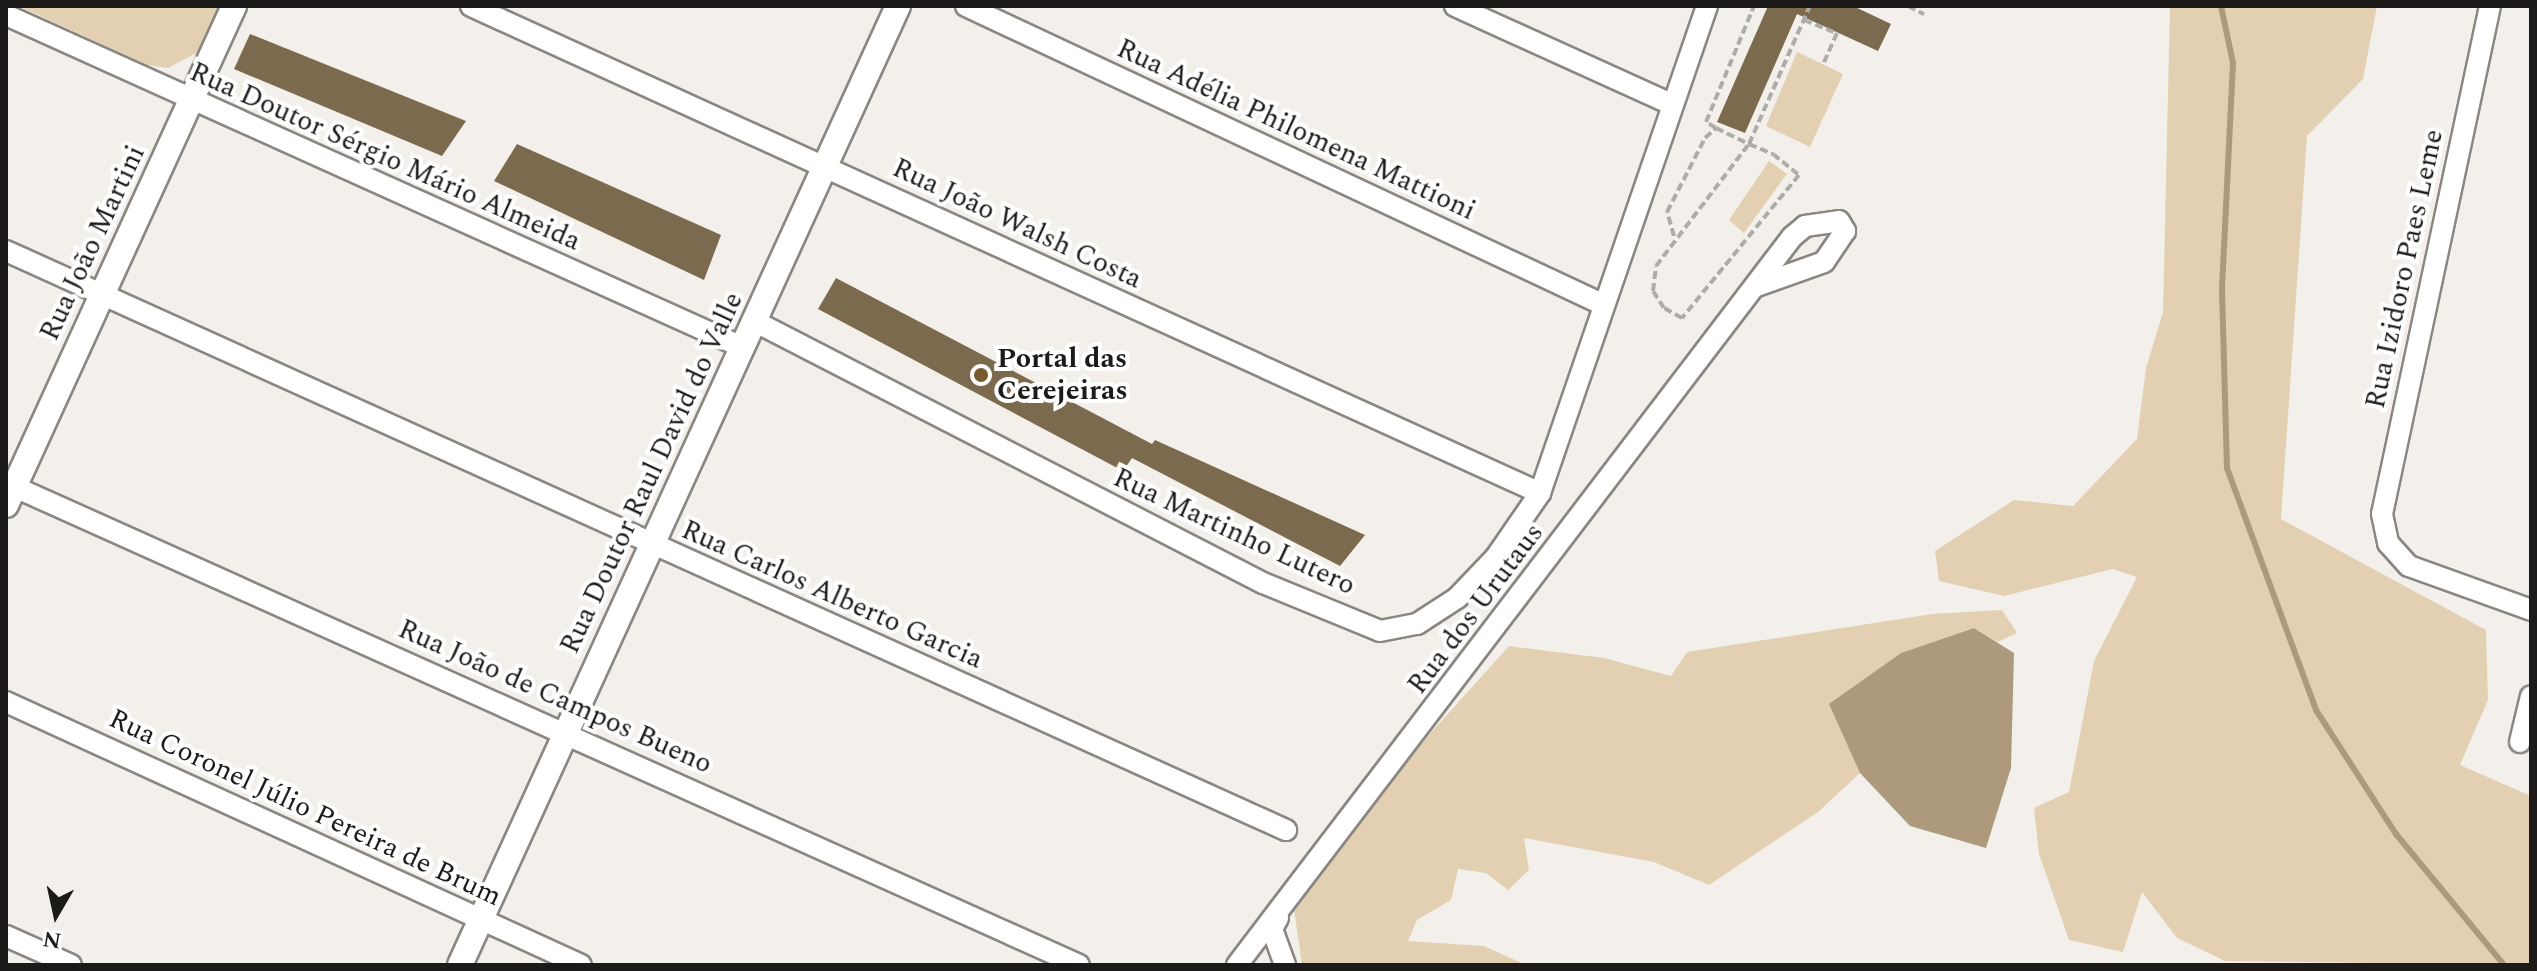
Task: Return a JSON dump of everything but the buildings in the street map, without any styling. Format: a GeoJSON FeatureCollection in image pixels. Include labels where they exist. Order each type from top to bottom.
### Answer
{"type":"FeatureCollection","features":[{"type":"Feature","properties":{"kind":"street","name":"Rua João Martini"},"geometry":{"type":"LineString","coordinates":[[9,492],[234,6]]}},
{"type":"Feature","properties":{"kind":"street","name":"Rua João Walsh Costa"},"geometry":{"type":"LineString","coordinates":[[471,6],[1540,493]]}},
{"type":"Feature","properties":{"kind":"street","name":"Rua Doutor Raul David do Valle"},"geometry":{"type":"LineString","coordinates":[[460,965],[898,6]]}},
{"type":"Feature","properties":{"kind":"street","name":"Rua Adélia Philomena Mattioni"},"geometry":{"type":"LineString","coordinates":[[966,6],[1602,304]]}},
{"type":"Feature","properties":{"kind":"street"},"geometry":{"type":"LineString","coordinates":[[1455,6],[1671,104]]}},
{"type":"Feature","properties":{"kind":"street","name":"Rua Martinho Lutero"},"geometry":{"type":"LineString","coordinates":[[754,321],[1263,583],[1380,631],[1417,624],[1457,598],[1496,557],[1540,493],[1602,304],[1707,6]]}},
{"type":"Feature","properties":{"kind":"street","name":"Rua Izidoro Paes Leme"},"geometry":{"type":"LineString","coordinates":[[2490,6],[2383,504],[2388,543],[2418,570],[2531,610]]}},
{"type":"Feature","properties":{"kind":"street","name":"Rua Doutor Sérgio Mário Almeida"},"geometry":{"type":"LineString","coordinates":[[6,15],[742,347]]}},
{"type":"Feature","properties":{"kind":"street","name":"Rua Carlos Alberto Garcia"},"geometry":{"type":"LineString","coordinates":[[6,251],[101,297],[1286,830]]}},
{"type":"Feature","properties":{"kind":"street","name":"Rua dos Urutaus"},"geometry":{"type":"LineString","coordinates":[[1237,965],[1285,907],[1757,286]]}},
{"type":"Feature","properties":{"kind":"street","name":"Rua João de Campos Bueno"},"geometry":{"type":"LineString","coordinates":[[9,492],[567,732],[1079,965]]}},
{"type":"Feature","properties":{"kind":"street"},"geometry":{"type":"LineString","coordinates":[[2520,742],[2531,696]]}},
{"type":"Feature","properties":{"kind":"street","name":"Rua Coronel Júlio Pereira de Brum"},"geometry":{"type":"LineString","coordinates":[[6,702],[581,965]]}},
{"type":"Feature","properties":{"kind":"street"},"geometry":{"type":"LineString","coordinates":[[1285,907],[1272,929],[1285,965]]}},
{"type":"Feature","properties":{"kind":"street"},"geometry":{"type":"LineString","coordinates":[[6,936],[71,965]]}},
{"type":"Feature","properties":{"kind":"path"},"geometry":{"type":"LineString","coordinates":[[1754,6],[1706,122],[1749,144],[1799,175],[1682,318],[1664,308],[1653,291],[1656,266],[1674,236],[1749,144],[1810,6]]}},
{"type":"Feature","properties":{"kind":"path"},"geometry":{"type":"LineString","coordinates":[[1908,6],[1924,14]]}},
{"type":"Feature","properties":{"kind":"path"},"geometry":{"type":"LineString","coordinates":[[1804,20],[1837,33],[1823,65]]}},
{"type":"Feature","properties":{"kind":"path"},"geometry":{"type":"LineString","coordinates":[[1674,236],[1667,212],[1698,150],[1716,128]]}},
{"type":"Feature","properties":{"kind":"shaded area"},"geometry":{"type":"Polygon","coordinates":[[[19,6],[220,6],[198,52],[168,68],[147,65],[19,6]]]}},
{"type":"Feature","properties":{"kind":"shaded area"},"geometry":{"type":"Polygon","coordinates":[[[2170,6],[2377,6],[2363,79],[2307,136],[2281,519],[2486,630],[2488,700],[2460,765],[2531,796],[2531,965],[2225,961],[2177,938],[2142,892],[2123,952],[2069,940],[2039,854],[2034,808],[2069,792],[2094,661],[2137,577],[2113,569],[2004,596],[1939,581],[1935,551],[2014,500],[2073,506],[2137,439],[2146,368],[2163,312],[2170,6]]]}},
{"type":"Feature","properties":{"kind":"shaded area"},"geometry":{"type":"Polygon","coordinates":[[[1797,52],[1843,74],[1810,147],[1766,126],[1797,52]]]}},
{"type":"Feature","properties":{"kind":"shaded area"},"geometry":{"type":"Polygon","coordinates":[[[1769,161],[1787,174],[1744,233],[1729,220],[1769,161]]]}},
{"type":"Feature","properties":{"kind":"shaded area"},"geometry":{"type":"Polygon","coordinates":[[[2002,610],[2017,633],[1998,642],[1974,628],[1901,653],[1830,704],[1860,773],[1818,812],[1709,885],[1654,862],[1524,838],[1529,870],[1508,890],[1486,873],[1458,869],[1451,900],[1417,920],[1408,941],[1484,946],[1526,965],[1302,965],[1294,909],[1419,746],[1509,646],[1604,658],[1671,676],[1687,652],[1932,614],[2002,610]]]}},
{"type":"Feature","properties":{"kind":"shaded area"},"geometry":{"type":"Polygon","coordinates":[[[1974,628],[2014,653],[2011,768],[1986,848],[1910,826],[1860,773],[1829,704],[1901,653],[1974,628]]]}},
{"type":"Feature","properties":{"kind":"waterway"},"geometry":{"type":"LineString","coordinates":[[2221,6],[2233,63],[2222,290],[2227,468],[2316,710],[2396,834],[2504,965]]}},
{"type":"Feature","properties":{"kind":"place","name":"Portal das Cerejeiras"},"geometry":{"type":"Point","coordinates":[981,375]}}]}
